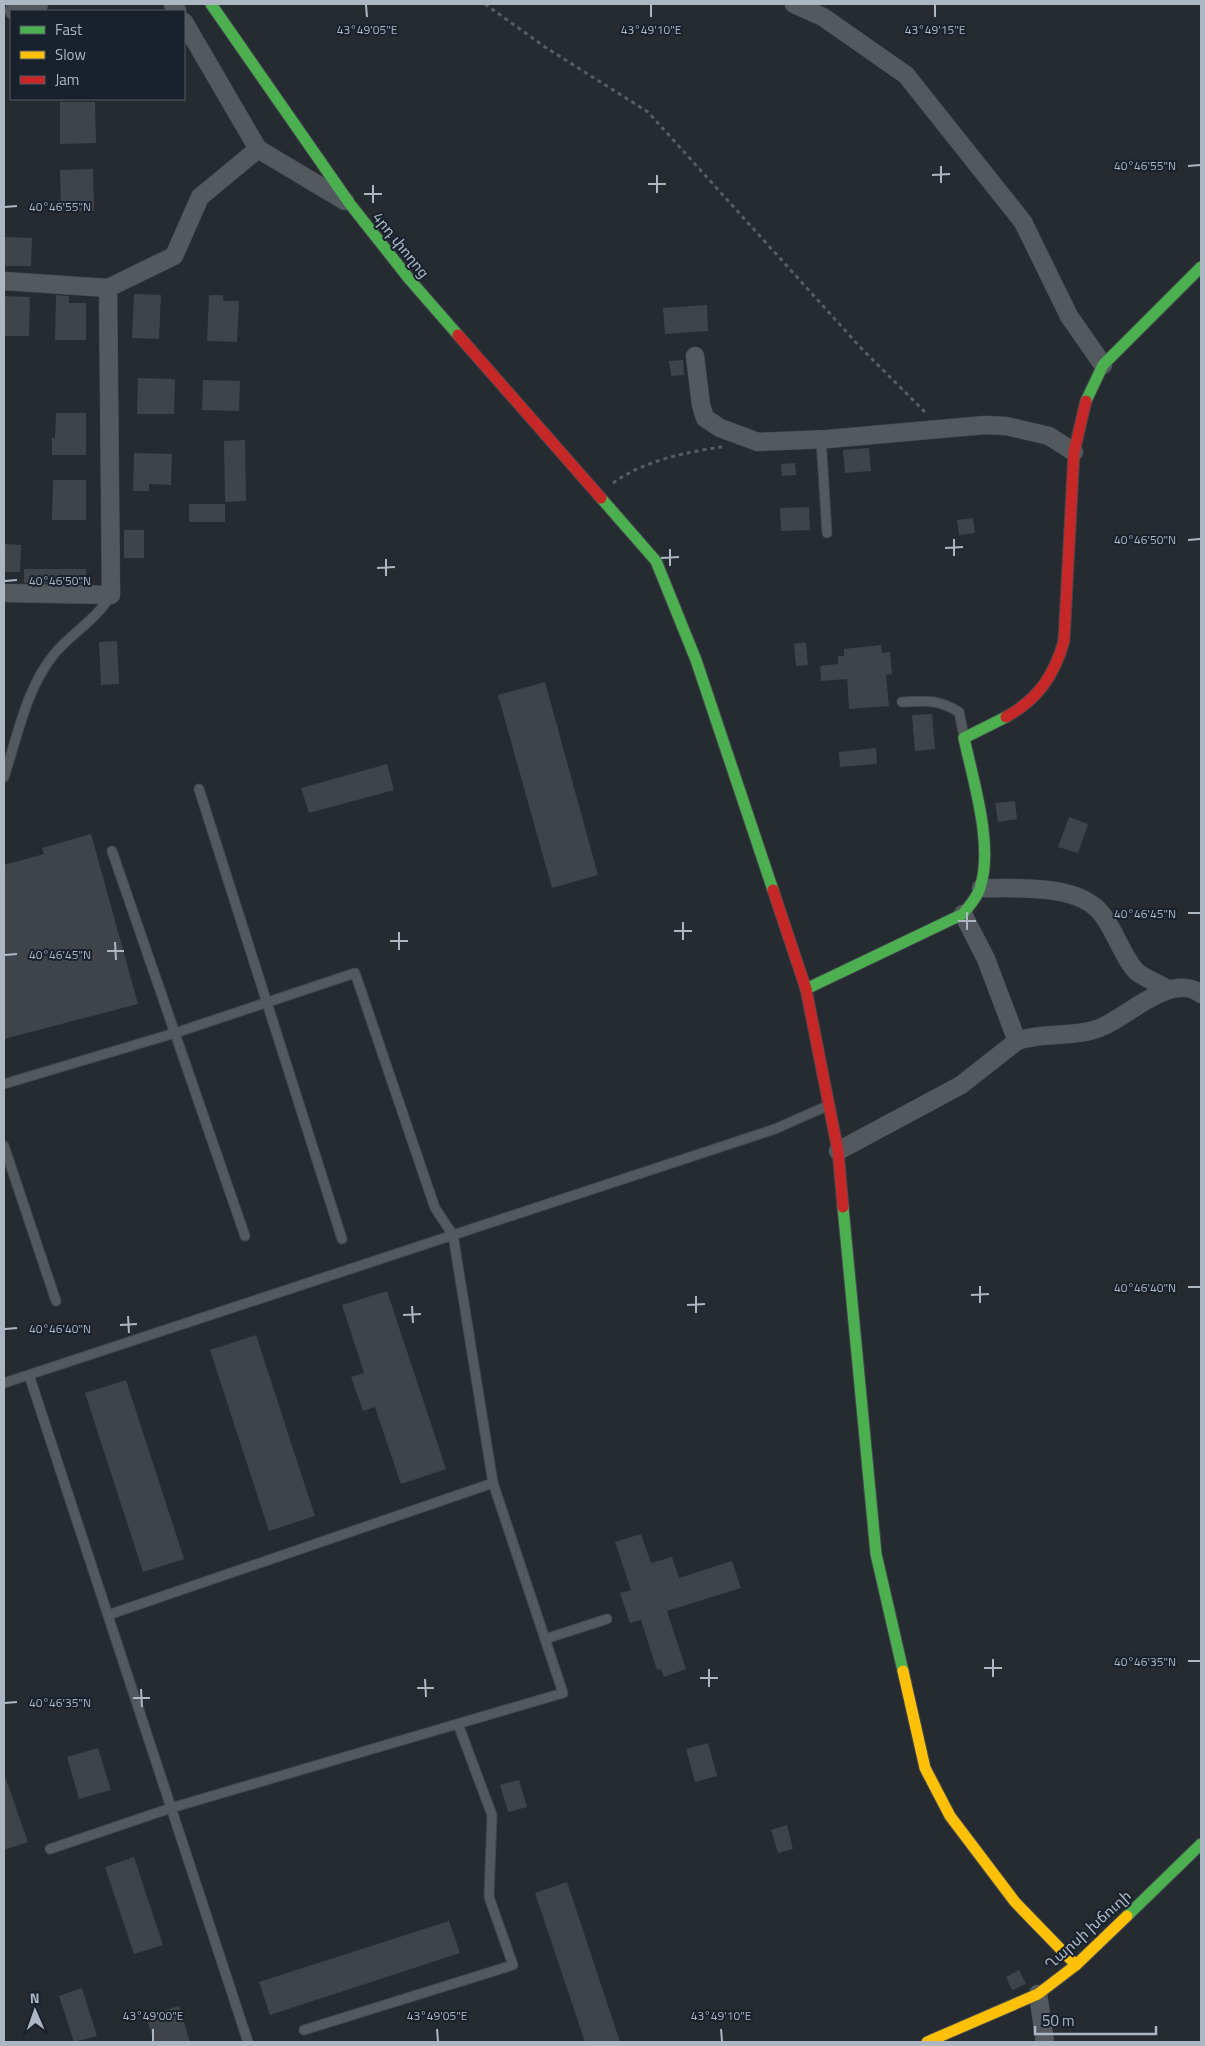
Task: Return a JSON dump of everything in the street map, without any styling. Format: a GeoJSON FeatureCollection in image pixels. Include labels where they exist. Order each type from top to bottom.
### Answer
{"type":"FeatureCollection","features":[{"type":"Feature","properties":{"kind":"street"},"geometry":{"type":"LineString","coordinates":[[20,10],[39,4]]}},
{"type":"Feature","properties":{"kind":"street","name":"4րդ փողոց"},"geometry":{"type":"LineString","coordinates":[[211,4],[350,204],[410,280],[656,562],[696,660],[806,989],[838,1151],[876,1554],[926,1768],[950,1816],[1015,1902],[1076,1965]]}},
{"type":"Feature","properties":{"kind":"street"},"geometry":{"type":"LineString","coordinates":[[794,4],[823,17],[906,75],[1023,222],[1069,316],[1103,365]]}},
{"type":"Feature","properties":{"kind":"street"},"geometry":{"type":"LineString","coordinates":[[185,24],[258,149],[350,204]]}},
{"type":"Feature","properties":{"kind":"street"},"geometry":{"type":"LineString","coordinates":[[4,282],[108,288],[174,256],[200,197],[258,149]]}},
{"type":"Feature","properties":{"kind":"street"},"geometry":{"type":"LineString","coordinates":[[806,989],[963,914],[981,888],[984,871],[984,846],[964,738],[1029,703],[1048,684],[1059,662],[1064,641],[1074,452],[1086,396],[1103,365],[1201,267]]}},
{"type":"Feature","properties":{"kind":"street"},"geometry":{"type":"LineString","coordinates":[[4,593],[111,595],[108,288]]}},
{"type":"Feature","properties":{"kind":"street"},"geometry":{"type":"LineString","coordinates":[[695,356],[701,405],[705,418],[720,428],[758,442],[821,440],[985,425],[1006,426],[1049,436],[1074,452]]}},
{"type":"Feature","properties":{"kind":"street"},"geometry":{"type":"LineString","coordinates":[[981,888],[1032,889],[1066,893],[1080,897],[1101,912],[1137,971],[1167,989]]}},
{"type":"Feature","properties":{"kind":"street"},"geometry":{"type":"LineString","coordinates":[[963,914],[986,960],[1017,1041]]}},
{"type":"Feature","properties":{"kind":"street"},"geometry":{"type":"LineString","coordinates":[[838,1151],[961,1085],[1017,1041],[1028,1037],[1093,1031],[1167,989],[1182,988],[1201,994]]}},
{"type":"Feature","properties":{"kind":"street","name":"Ղարսի խճուղի"},"geometry":{"type":"LineString","coordinates":[[927,2042],[1038,1994],[1076,1965],[1201,1844]]}},
{"type":"Feature","properties":{"kind":"street"},"geometry":{"type":"LineString","coordinates":[[1038,1994],[1045,2042]]}},
{"type":"Feature","properties":{"kind":"lane"},"geometry":{"type":"LineString","coordinates":[[821,440],[827,534]]}},
{"type":"Feature","properties":{"kind":"lane"},"geometry":{"type":"LineString","coordinates":[[4,777],[30,695],[41,673],[55,653],[98,613],[111,595]]}},
{"type":"Feature","properties":{"kind":"lane"},"geometry":{"type":"LineString","coordinates":[[902,702],[936,701],[959,712],[964,738]]}},
{"type":"Feature","properties":{"kind":"lane"},"geometry":{"type":"LineString","coordinates":[[199,789],[342,1239]]}},
{"type":"Feature","properties":{"kind":"lane"},"geometry":{"type":"LineString","coordinates":[[112,851],[245,1236]]}},
{"type":"Feature","properties":{"kind":"lane"},"geometry":{"type":"LineString","coordinates":[[4,1084],[175,1033],[355,973],[435,1208],[453,1235],[493,1483],[563,1693],[171,1808],[50,1849]]}},
{"type":"Feature","properties":{"kind":"lane"},"geometry":{"type":"LineString","coordinates":[[4,1383],[775,1129],[829,1104]]}},
{"type":"Feature","properties":{"kind":"lane"},"geometry":{"type":"LineString","coordinates":[[4,1146],[56,1301]]}},
{"type":"Feature","properties":{"kind":"lane"},"geometry":{"type":"LineString","coordinates":[[29,1375],[248,2042]]}},
{"type":"Feature","properties":{"kind":"lane"},"geometry":{"type":"LineString","coordinates":[[108,1615],[493,1483]]}},
{"type":"Feature","properties":{"kind":"lane"},"geometry":{"type":"LineString","coordinates":[[545,1638],[607,1619]]}},
{"type":"Feature","properties":{"kind":"lane"},"geometry":{"type":"LineString","coordinates":[[304,2030],[513,1965],[489,1897],[492,1815],[458,1724]]}},
{"type":"Feature","properties":{"kind":"path"},"geometry":{"type":"LineString","coordinates":[[485,4],[546,47],[648,112],[854,341],[928,415]]}},
{"type":"Feature","properties":{"kind":"path"},"geometry":{"type":"LineString","coordinates":[[594,491],[629,472],[663,460],[723,447]]}},
{"type":"Feature","properties":{"kind":"building"},"geometry":{"type":"Polygon","coordinates":[[[60,102],[95,102],[96,143],[60,144],[60,102]]]}},
{"type":"Feature","properties":{"kind":"building"},"geometry":{"type":"Polygon","coordinates":[[[93,169],[94,211],[61,212],[60,170],[93,169]]]}},
{"type":"Feature","properties":{"kind":"building"},"geometry":{"type":"Polygon","coordinates":[[[4,237],[32,238],[31,266],[4,266],[4,237]]]}},
{"type":"Feature","properties":{"kind":"building"},"geometry":{"type":"Polygon","coordinates":[[[134,294],[161,295],[159,339],[132,338],[134,294]]]}},
{"type":"Feature","properties":{"kind":"building"},"geometry":{"type":"Polygon","coordinates":[[[56,295],[69,296],[69,303],[86,303],[86,340],[55,340],[56,295]]]}},
{"type":"Feature","properties":{"kind":"building"},"geometry":{"type":"Polygon","coordinates":[[[209,295],[223,295],[223,301],[239,301],[237,342],[207,341],[209,295]]]}},
{"type":"Feature","properties":{"kind":"building"},"geometry":{"type":"Polygon","coordinates":[[[4,296],[30,297],[29,336],[4,336],[4,296]]]}},
{"type":"Feature","properties":{"kind":"building"},"geometry":{"type":"Polygon","coordinates":[[[707,305],[708,331],[665,334],[663,308],[707,305]]]}},
{"type":"Feature","properties":{"kind":"building"},"geometry":{"type":"Polygon","coordinates":[[[683,360],[684,375],[671,376],[669,361],[683,360]]]}},
{"type":"Feature","properties":{"kind":"building"},"geometry":{"type":"Polygon","coordinates":[[[138,378],[175,379],[174,414],[137,414],[138,378]]]}},
{"type":"Feature","properties":{"kind":"building"},"geometry":{"type":"Polygon","coordinates":[[[203,380],[240,381],[239,411],[202,410],[203,380]]]}},
{"type":"Feature","properties":{"kind":"building"},"geometry":{"type":"Polygon","coordinates":[[[56,413],[86,413],[86,455],[52,455],[52,438],[55,438],[56,413]]]}},
{"type":"Feature","properties":{"kind":"building"},"geometry":{"type":"Polygon","coordinates":[[[245,440],[246,501],[225,502],[224,441],[245,440]]]}},
{"type":"Feature","properties":{"kind":"building"},"geometry":{"type":"Polygon","coordinates":[[[869,448],[871,471],[845,473],[843,450],[869,448]]]}},
{"type":"Feature","properties":{"kind":"building"},"geometry":{"type":"Polygon","coordinates":[[[134,453],[172,454],[171,485],[149,484],[149,491],[133,491],[134,453]]]}},
{"type":"Feature","properties":{"kind":"building"},"geometry":{"type":"Polygon","coordinates":[[[795,463],[796,475],[782,476],[781,464],[795,463]]]}},
{"type":"Feature","properties":{"kind":"building"},"geometry":{"type":"Polygon","coordinates":[[[53,480],[86,480],[86,520],[52,520],[53,480]]]}},
{"type":"Feature","properties":{"kind":"building"},"geometry":{"type":"Polygon","coordinates":[[[189,504],[225,504],[225,522],[189,522],[189,504]]]}},
{"type":"Feature","properties":{"kind":"building"},"geometry":{"type":"Polygon","coordinates":[[[809,507],[810,530],[781,531],[780,508],[809,507]]]}},
{"type":"Feature","properties":{"kind":"building"},"geometry":{"type":"Polygon","coordinates":[[[973,518],[975,533],[959,535],[957,520],[973,518]]]}},
{"type":"Feature","properties":{"kind":"building"},"geometry":{"type":"Polygon","coordinates":[[[124,530],[144,530],[144,558],[124,558],[124,530]]]}},
{"type":"Feature","properties":{"kind":"building"},"geometry":{"type":"Polygon","coordinates":[[[4,544],[21,545],[20,572],[4,572],[4,544]]]}},
{"type":"Feature","properties":{"kind":"building"},"geometry":{"type":"Polygon","coordinates":[[[24,569],[86,569],[86,584],[24,583],[24,569]]]}},
{"type":"Feature","properties":{"kind":"building"},"geometry":{"type":"Polygon","coordinates":[[[117,641],[119,684],[101,685],[99,642],[117,641]]]}},
{"type":"Feature","properties":{"kind":"building"},"geometry":{"type":"Polygon","coordinates":[[[806,642],[808,665],[796,666],[794,644],[806,642]]]}},
{"type":"Feature","properties":{"kind":"building"},"geometry":{"type":"Polygon","coordinates":[[[881,645],[882,653],[890,652],[892,674],[886,675],[889,706],[849,709],[847,679],[821,681],[820,666],[838,664],[838,656],[844,656],[844,649],[881,645]]]}},
{"type":"Feature","properties":{"kind":"building"},"geometry":{"type":"Polygon","coordinates":[[[545,682],[598,875],[552,888],[498,695],[545,682]]]}},
{"type":"Feature","properties":{"kind":"building"},"geometry":{"type":"Polygon","coordinates":[[[932,714],[935,749],[915,751],[912,715],[932,714]]]}},
{"type":"Feature","properties":{"kind":"building"},"geometry":{"type":"Polygon","coordinates":[[[876,748],[877,764],[840,767],[839,752],[876,748]]]}},
{"type":"Feature","properties":{"kind":"building"},"geometry":{"type":"Polygon","coordinates":[[[387,764],[394,790],[309,813],[301,788],[387,764]]]}},
{"type":"Feature","properties":{"kind":"building"},"geometry":{"type":"Polygon","coordinates":[[[1015,801],[1017,819],[998,822],[995,803],[1015,801]]]}},
{"type":"Feature","properties":{"kind":"building"},"geometry":{"type":"Polygon","coordinates":[[[1069,817],[1088,824],[1078,853],[1058,847],[1069,817]]]}},
{"type":"Feature","properties":{"kind":"building"},"geometry":{"type":"Polygon","coordinates":[[[91,834],[138,1004],[4,1039],[4,865],[44,854],[42,848],[91,834]]]}},
{"type":"Feature","properties":{"kind":"building"},"geometry":{"type":"Polygon","coordinates":[[[387,1291],[446,1469],[401,1484],[375,1407],[363,1411],[351,1377],[364,1373],[342,1305],[387,1291]]]}},
{"type":"Feature","properties":{"kind":"building"},"geometry":{"type":"Polygon","coordinates":[[[256,1335],[315,1516],[269,1531],[210,1350],[256,1335]]]}},
{"type":"Feature","properties":{"kind":"building"},"geometry":{"type":"Polygon","coordinates":[[[126,1380],[184,1559],[143,1572],[85,1393],[126,1380]]]}},
{"type":"Feature","properties":{"kind":"building"},"geometry":{"type":"Polygon","coordinates":[[[641,1534],[651,1563],[672,1557],[679,1578],[732,1561],[741,1588],[667,1611],[686,1669],[664,1677],[661,1669],[657,1670],[641,1620],[630,1623],[620,1593],[631,1590],[615,1542],[641,1534]]]}},
{"type":"Feature","properties":{"kind":"building"},"geometry":{"type":"Polygon","coordinates":[[[708,1743],[717,1776],[695,1782],[686,1749],[708,1743]]]}},
{"type":"Feature","properties":{"kind":"building"},"geometry":{"type":"Polygon","coordinates":[[[98,1748],[111,1790],[79,1799],[67,1757],[98,1748]]]}},
{"type":"Feature","properties":{"kind":"building"},"geometry":{"type":"Polygon","coordinates":[[[4,1779],[6,1779],[28,1842],[4,1850],[4,1779]]]}},
{"type":"Feature","properties":{"kind":"building"},"geometry":{"type":"Polygon","coordinates":[[[519,1780],[527,1807],[508,1812],[500,1785],[519,1780]]]}},
{"type":"Feature","properties":{"kind":"building"},"geometry":{"type":"Polygon","coordinates":[[[787,1825],[793,1849],[778,1853],[771,1830],[787,1825]]]}},
{"type":"Feature","properties":{"kind":"building"},"geometry":{"type":"Polygon","coordinates":[[[134,1857],[163,1945],[134,1954],[105,1867],[134,1857]]]}},
{"type":"Feature","properties":{"kind":"building"},"geometry":{"type":"Polygon","coordinates":[[[567,1882],[620,2042],[585,2042],[535,1893],[567,1882]]]}},
{"type":"Feature","properties":{"kind":"building"},"geometry":{"type":"Polygon","coordinates":[[[449,1921],[460,1953],[270,2015],[259,1982],[449,1921]]]}},
{"type":"Feature","properties":{"kind":"building"},"geometry":{"type":"Polygon","coordinates":[[[1019,1970],[1026,1984],[1012,1990],[1006,1977],[1019,1970]]]}},
{"type":"Feature","properties":{"kind":"building"},"geometry":{"type":"Polygon","coordinates":[[[82,1988],[97,2036],[74,2042],[59,1996],[82,1988]]]}},
{"type":"Feature","properties":{"kind":"building"},"geometry":{"type":"Polygon","coordinates":[[[179,2006],[190,2042],[154,2042],[146,2016],[179,2006]]]}},
{"type":"Feature","properties":{"kind":"traffic: fast"},"geometry":{"type":"LineString","coordinates":[[211,4],[350,204],[410,280],[458,335]]}},
{"type":"Feature","properties":{"kind":"traffic: fast"},"geometry":{"type":"LineString","coordinates":[[1086,401],[1103,365],[1201,267]]}},
{"type":"Feature","properties":{"kind":"traffic: fast"},"geometry":{"type":"LineString","coordinates":[[601,498],[656,561],[696,660],[773,890]]}},
{"type":"Feature","properties":{"kind":"traffic: fast"},"geometry":{"type":"LineString","coordinates":[[806,989],[963,914],[973,902],[980,888],[984,871],[985,852],[981,813],[964,738],[1006,717]]}},
{"type":"Feature","properties":{"kind":"traffic: fast"},"geometry":{"type":"LineString","coordinates":[[843,1207],[876,1554],[903,1671]]}},
{"type":"Feature","properties":{"kind":"traffic: fast"},"geometry":{"type":"LineString","coordinates":[[1127,1916],[1201,1844]]}},
{"type":"Feature","properties":{"kind":"traffic: slow"},"geometry":{"type":"LineString","coordinates":[[903,1671],[925,1768],[950,1816],[1015,1902],[1076,1965]]}},
{"type":"Feature","properties":{"kind":"traffic: slow"},"geometry":{"type":"LineString","coordinates":[[927,2042],[1038,1994],[1076,1965],[1127,1916]]}},
{"type":"Feature","properties":{"kind":"traffic: jam"},"geometry":{"type":"LineString","coordinates":[[458,335],[601,498]]}},
{"type":"Feature","properties":{"kind":"traffic: jam"},"geometry":{"type":"LineString","coordinates":[[1006,717],[1036,694],[1050,676],[1064,641],[1074,452],[1086,401]]}},
{"type":"Feature","properties":{"kind":"traffic: jam"},"geometry":{"type":"LineString","coordinates":[[773,890],[806,989],[838,1151],[843,1207]]}}]}
